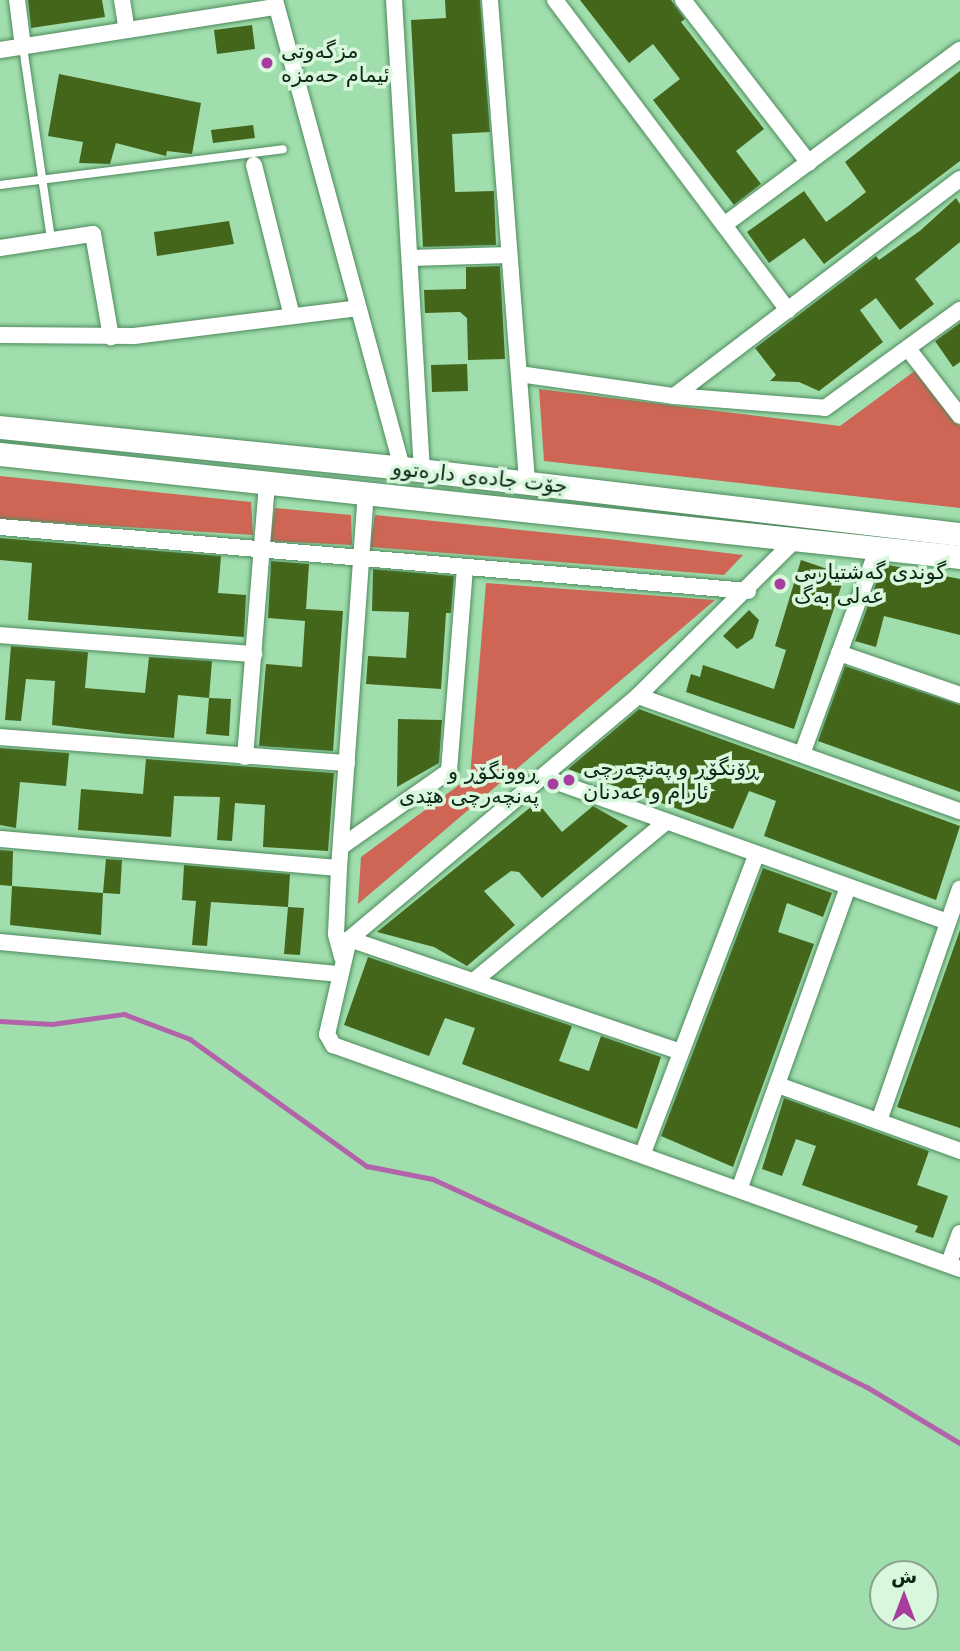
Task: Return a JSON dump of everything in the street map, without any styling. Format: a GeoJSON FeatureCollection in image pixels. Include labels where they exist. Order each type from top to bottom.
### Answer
{"type":"FeatureCollection","features":[{"type":"Feature","properties":{"kind":"main road","name":"جۆت جادەی دارەتوو"},"geometry":{"type":"LineString","coordinates":[[0,427],[531,483],[960,534]]}},
{"type":"Feature","properties":{"kind":"main road","name":"جۆت جادەی دارەتوو"},"geometry":{"type":"LineString","coordinates":[[0,454],[797,538],[960,558]]}},
{"type":"Feature","properties":{"kind":"main road"},"geometry":{"type":"LineString","coordinates":[[531,483],[533,510]]}},
{"type":"Feature","properties":{"kind":"street"},"geometry":{"type":"LineString","coordinates":[[17,0],[23,47]]}},
{"type":"Feature","properties":{"kind":"street"},"geometry":{"type":"LineString","coordinates":[[122,0],[127,30]]}},
{"type":"Feature","properties":{"kind":"street"},"geometry":{"type":"LineString","coordinates":[[394,0],[422,439],[412,470]]}},
{"type":"Feature","properties":{"kind":"street"},"geometry":{"type":"LineString","coordinates":[[490,0],[519,374],[531,483]]}},
{"type":"Feature","properties":{"kind":"street"},"geometry":{"type":"LineString","coordinates":[[555,0],[788,310]]}},
{"type":"Feature","properties":{"kind":"street"},"geometry":{"type":"LineString","coordinates":[[683,0],[809,163]]}},
{"type":"Feature","properties":{"kind":"street"},"geometry":{"type":"LineString","coordinates":[[0,50],[276,4],[391,428],[412,470]]}},
{"type":"Feature","properties":{"kind":"street"},"geometry":{"type":"LineString","coordinates":[[724,225],[960,50]]}},
{"type":"Feature","properties":{"kind":"street"},"geometry":{"type":"LineString","coordinates":[[254,165],[292,316]]}},
{"type":"Feature","properties":{"kind":"street"},"geometry":{"type":"LineString","coordinates":[[674,396],[960,181]]}},
{"type":"Feature","properties":{"kind":"street"},"geometry":{"type":"LineString","coordinates":[[0,248],[93,234],[97,240],[111,337]]}},
{"type":"Feature","properties":{"kind":"street"},"geometry":{"type":"LineString","coordinates":[[410,258],[509,255]]}},
{"type":"Feature","properties":{"kind":"street"},"geometry":{"type":"LineString","coordinates":[[0,335],[111,337],[358,308]]}},
{"type":"Feature","properties":{"kind":"street"},"geometry":{"type":"LineString","coordinates":[[519,374],[674,396],[825,408],[909,350],[960,310]]}},
{"type":"Feature","properties":{"kind":"street"},"geometry":{"type":"LineString","coordinates":[[909,350],[960,416]]}},
{"type":"Feature","properties":{"kind":"street"},"geometry":{"type":"LineString","coordinates":[[391,428],[405,441],[422,439]]}},
{"type":"Feature","properties":{"kind":"street"},"geometry":{"type":"LineString","coordinates":[[245,757],[267,482]]}},
{"type":"Feature","properties":{"kind":"street"},"geometry":{"type":"LineString","coordinates":[[342,957],[336,934],[339,868],[366,493]]}},
{"type":"Feature","properties":{"kind":"street"},"geometry":{"type":"LineString","coordinates":[[0,527],[363,562],[748,591]]}},
{"type":"Feature","properties":{"kind":"street"},"geometry":{"type":"LineString","coordinates":[[797,538],[748,591],[638,696],[349,939],[338,974],[327,1034],[333,1045],[740,1187],[954,1266],[960,1233]]}},
{"type":"Feature","properties":{"kind":"street"},"geometry":{"type":"LineString","coordinates":[[802,754],[878,547]]}},
{"type":"Feature","properties":{"kind":"street"},"geometry":{"type":"LineString","coordinates":[[342,846],[449,771],[465,568]]}},
{"type":"Feature","properties":{"kind":"street"},"geometry":{"type":"LineString","coordinates":[[0,635],[254,654]]}},
{"type":"Feature","properties":{"kind":"street"},"geometry":{"type":"LineString","coordinates":[[839,653],[960,695]]}},
{"type":"Feature","properties":{"kind":"street"},"geometry":{"type":"LineString","coordinates":[[638,696],[960,811]]}},
{"type":"Feature","properties":{"kind":"street"},"geometry":{"type":"LineString","coordinates":[[0,737],[347,763]]}},
{"type":"Feature","properties":{"kind":"street"},"geometry":{"type":"LineString","coordinates":[[543,777],[756,856],[948,922]]}},
{"type":"Feature","properties":{"kind":"street"},"geometry":{"type":"LineString","coordinates":[[475,980],[665,823]]}},
{"type":"Feature","properties":{"kind":"street"},"geometry":{"type":"LineString","coordinates":[[0,839],[339,868]]}},
{"type":"Feature","properties":{"kind":"street"},"geometry":{"type":"LineString","coordinates":[[643,1153],[756,856]]}},
{"type":"Feature","properties":{"kind":"street"},"geometry":{"type":"LineString","coordinates":[[740,1187],[848,887]]}},
{"type":"Feature","properties":{"kind":"street"},"geometry":{"type":"LineString","coordinates":[[879,1122],[960,889]]}},
{"type":"Feature","properties":{"kind":"street"},"geometry":{"type":"LineString","coordinates":[[349,939],[680,1052]]}},
{"type":"Feature","properties":{"kind":"street"},"geometry":{"type":"LineString","coordinates":[[0,942],[338,974]]}},
{"type":"Feature","properties":{"kind":"street"},"geometry":{"type":"LineString","coordinates":[[778,1085],[960,1151]]}},
{"type":"Feature","properties":{"kind":"lane"},"geometry":{"type":"LineString","coordinates":[[23,47],[51,239]]}},
{"type":"Feature","properties":{"kind":"lane"},"geometry":{"type":"LineString","coordinates":[[0,186],[283,149]]}},
{"type":"Feature","properties":{"kind":"shaded area"},"geometry":{"type":"Polygon","coordinates":[[[916,370],[960,426],[960,508],[544,461],[539,389],[840,426],[916,370]]]}},
{"type":"Feature","properties":{"kind":"shaded area"},"geometry":{"type":"Polygon","coordinates":[[[0,476],[251,502],[253,535],[0,519],[0,476]]]}},
{"type":"Feature","properties":{"kind":"shaded area"},"geometry":{"type":"Polygon","coordinates":[[[275,508],[351,515],[352,545],[270,541],[275,508]]]}},
{"type":"Feature","properties":{"kind":"shaded area"},"geometry":{"type":"Polygon","coordinates":[[[375,515],[743,555],[724,575],[370,547],[375,515]]]}},
{"type":"Feature","properties":{"kind":"shaded area"},"geometry":{"type":"Polygon","coordinates":[[[486,583],[715,600],[358,904],[361,857],[470,777],[486,583]]]}},
{"type":"Feature","properties":{"kind":"building"},"geometry":{"type":"Polygon","coordinates":[[[28,0],[102,0],[105,17],[31,28],[28,0]]]}},
{"type":"Feature","properties":{"kind":"building"},"geometry":{"type":"Polygon","coordinates":[[[445,0],[480,0],[490,132],[452,134],[455,192],[494,191],[496,245],[423,247],[411,20],[446,18],[445,0]]]}},
{"type":"Feature","properties":{"kind":"building"},"geometry":{"type":"Polygon","coordinates":[[[580,0],[671,0],[685,19],[681,22],[764,129],[736,151],[761,184],[734,205],[653,100],[680,79],[653,44],[629,63],[580,0]]]}},
{"type":"Feature","properties":{"kind":"building"},"geometry":{"type":"Polygon","coordinates":[[[252,25],[255,49],[217,54],[214,30],[252,25]]]}},
{"type":"Feature","properties":{"kind":"building"},"geometry":{"type":"Polygon","coordinates":[[[960,71],[960,161],[824,264],[804,238],[769,263],[747,232],[804,191],[826,222],[847,207],[866,192],[845,162],[960,71]]]}},
{"type":"Feature","properties":{"kind":"building"},"geometry":{"type":"Polygon","coordinates":[[[59,74],[201,103],[192,154],[167,151],[166,156],[116,143],[110,164],[79,163],[83,142],[48,136],[59,74]]]}},
{"type":"Feature","properties":{"kind":"building"},"geometry":{"type":"Polygon","coordinates":[[[253,125],[255,138],[213,143],[211,130],[253,125]]]}},
{"type":"Feature","properties":{"kind":"building"},"geometry":{"type":"Polygon","coordinates":[[[956,198],[960,204],[960,242],[915,279],[934,304],[900,330],[876,298],[860,310],[883,342],[819,391],[799,382],[770,381],[776,375],[755,348],[876,256],[879,260],[921,230],[956,198]]]}},
{"type":"Feature","properties":{"kind":"building"},"geometry":{"type":"Polygon","coordinates":[[[229,221],[234,244],[157,256],[154,232],[229,221]]]}},
{"type":"Feature","properties":{"kind":"building"},"geometry":{"type":"Polygon","coordinates":[[[500,266],[505,359],[468,360],[467,318],[460,312],[425,313],[424,290],[466,289],[466,267],[500,266]]]}},
{"type":"Feature","properties":{"kind":"building"},"geometry":{"type":"Polygon","coordinates":[[[960,323],[960,362],[953,367],[935,341],[960,323]]]}},
{"type":"Feature","properties":{"kind":"building"},"geometry":{"type":"Polygon","coordinates":[[[467,364],[468,391],[432,392],[431,365],[467,364]]]}},
{"type":"Feature","properties":{"kind":"building"},"geometry":{"type":"Polygon","coordinates":[[[0,538],[221,556],[218,593],[246,595],[244,637],[28,620],[32,563],[0,560],[0,538]]]}},
{"type":"Feature","properties":{"kind":"building"},"geometry":{"type":"Polygon","coordinates":[[[801,560],[845,575],[794,729],[686,692],[691,674],[700,677],[703,665],[774,689],[786,650],[775,646],[801,560]]]}},
{"type":"Feature","properties":{"kind":"building"},"geometry":{"type":"Polygon","coordinates":[[[271,561],[309,564],[306,609],[343,611],[333,751],[259,746],[266,664],[302,667],[305,621],[268,618],[271,561]]]}},
{"type":"Feature","properties":{"kind":"building"},"geometry":{"type":"Polygon","coordinates":[[[883,564],[960,579],[960,635],[884,616],[876,647],[855,641],[883,564]]]}},
{"type":"Feature","properties":{"kind":"building"},"geometry":{"type":"Polygon","coordinates":[[[373,569],[454,576],[451,613],[446,613],[441,689],[366,684],[368,656],[406,658],[409,612],[372,611],[373,569]]]}},
{"type":"Feature","properties":{"kind":"building"},"geometry":{"type":"Polygon","coordinates":[[[749,610],[759,620],[753,638],[737,649],[723,636],[749,610]]]}},
{"type":"Feature","properties":{"kind":"building"},"geometry":{"type":"Polygon","coordinates":[[[11,646],[88,652],[85,688],[145,693],[149,657],[212,661],[209,698],[178,695],[174,738],[126,734],[52,725],[55,681],[26,679],[21,721],[5,720],[11,646]]]}},
{"type":"Feature","properties":{"kind":"building"},"geometry":{"type":"Polygon","coordinates":[[[845,666],[960,705],[960,792],[818,741],[845,666]]]}},
{"type":"Feature","properties":{"kind":"building"},"geometry":{"type":"Polygon","coordinates":[[[209,698],[231,699],[229,736],[206,734],[209,698]]]}},
{"type":"Feature","properties":{"kind":"building"},"geometry":{"type":"Polygon","coordinates":[[[639,709],[960,826],[936,900],[764,836],[776,801],[749,791],[733,829],[568,769],[639,709]]]}},
{"type":"Feature","properties":{"kind":"building"},"geometry":{"type":"Polygon","coordinates":[[[398,719],[442,720],[439,763],[397,787],[398,719]]]}},
{"type":"Feature","properties":{"kind":"building"},"geometry":{"type":"Polygon","coordinates":[[[0,748],[69,753],[66,786],[20,782],[16,828],[0,825],[0,748]]]}},
{"type":"Feature","properties":{"kind":"building"},"geometry":{"type":"Polygon","coordinates":[[[146,759],[334,773],[328,851],[263,847],[265,805],[235,803],[232,841],[217,840],[220,797],[174,796],[171,837],[78,830],[81,789],[143,794],[146,759]]]}},
{"type":"Feature","properties":{"kind":"building"},"geometry":{"type":"Polygon","coordinates":[[[537,802],[562,832],[593,806],[628,826],[542,898],[519,872],[511,871],[484,891],[515,925],[467,966],[434,947],[377,932],[537,802]]]}},
{"type":"Feature","properties":{"kind":"building"},"geometry":{"type":"Polygon","coordinates":[[[0,850],[13,851],[12,886],[0,885],[0,850]]]}},
{"type":"Feature","properties":{"kind":"building"},"geometry":{"type":"Polygon","coordinates":[[[106,859],[122,860],[120,894],[103,893],[106,859]]]}},
{"type":"Feature","properties":{"kind":"building"},"geometry":{"type":"Polygon","coordinates":[[[184,865],[290,874],[288,907],[211,902],[207,946],[192,945],[196,901],[182,900],[184,865]]]}},
{"type":"Feature","properties":{"kind":"building"},"geometry":{"type":"Polygon","coordinates":[[[763,868],[832,893],[823,917],[787,903],[778,932],[814,944],[733,1167],[661,1136],[763,868]]]}},
{"type":"Feature","properties":{"kind":"building"},"geometry":{"type":"Polygon","coordinates":[[[12,886],[103,893],[101,935],[10,925],[12,886]]]}},
{"type":"Feature","properties":{"kind":"building"},"geometry":{"type":"Polygon","coordinates":[[[288,907],[304,908],[300,955],[284,954],[288,907]]]}},
{"type":"Feature","properties":{"kind":"building"},"geometry":{"type":"Polygon","coordinates":[[[960,930],[960,1128],[897,1107],[960,930]]]}},
{"type":"Feature","properties":{"kind":"building"},"geometry":{"type":"Polygon","coordinates":[[[368,957],[572,1026],[559,1061],[589,1071],[601,1036],[661,1057],[637,1129],[462,1064],[475,1028],[445,1018],[429,1056],[344,1025],[368,957]]]}},
{"type":"Feature","properties":{"kind":"building"},"geometry":{"type":"Polygon","coordinates":[[[784,1098],[929,1151],[917,1185],[948,1196],[933,1238],[915,1232],[918,1226],[802,1185],[816,1146],[796,1139],[782,1176],[762,1169],[784,1098]]]}},
{"type":"Feature","properties":{"kind":"waterway"},"geometry":{"type":"LineString","coordinates":[[0,1021],[52,1024],[124,1014],[190,1039],[367,1166],[433,1179],[654,1280],[867,1387],[960,1443]]}},
{"type":"Feature","properties":{"kind":"place","name":"مزگەوتی ئیمام حەمزە"},"geometry":{"type":"Point","coordinates":[267,63]}},
{"type":"Feature","properties":{"kind":"place","name":"گوندی گەشتیاریی عەلی بەگ"},"geometry":{"type":"Point","coordinates":[780,584]}},
{"type":"Feature","properties":{"kind":"place","name":"ڕۆنگۆڕ و پەنچەرچی ئارام و عەدنان"},"geometry":{"type":"Point","coordinates":[569,780]}},
{"type":"Feature","properties":{"kind":"place","name":"ڕوونگۆڕ و پەنچەرچی هێدی"},"geometry":{"type":"Point","coordinates":[553,784]}}]}
